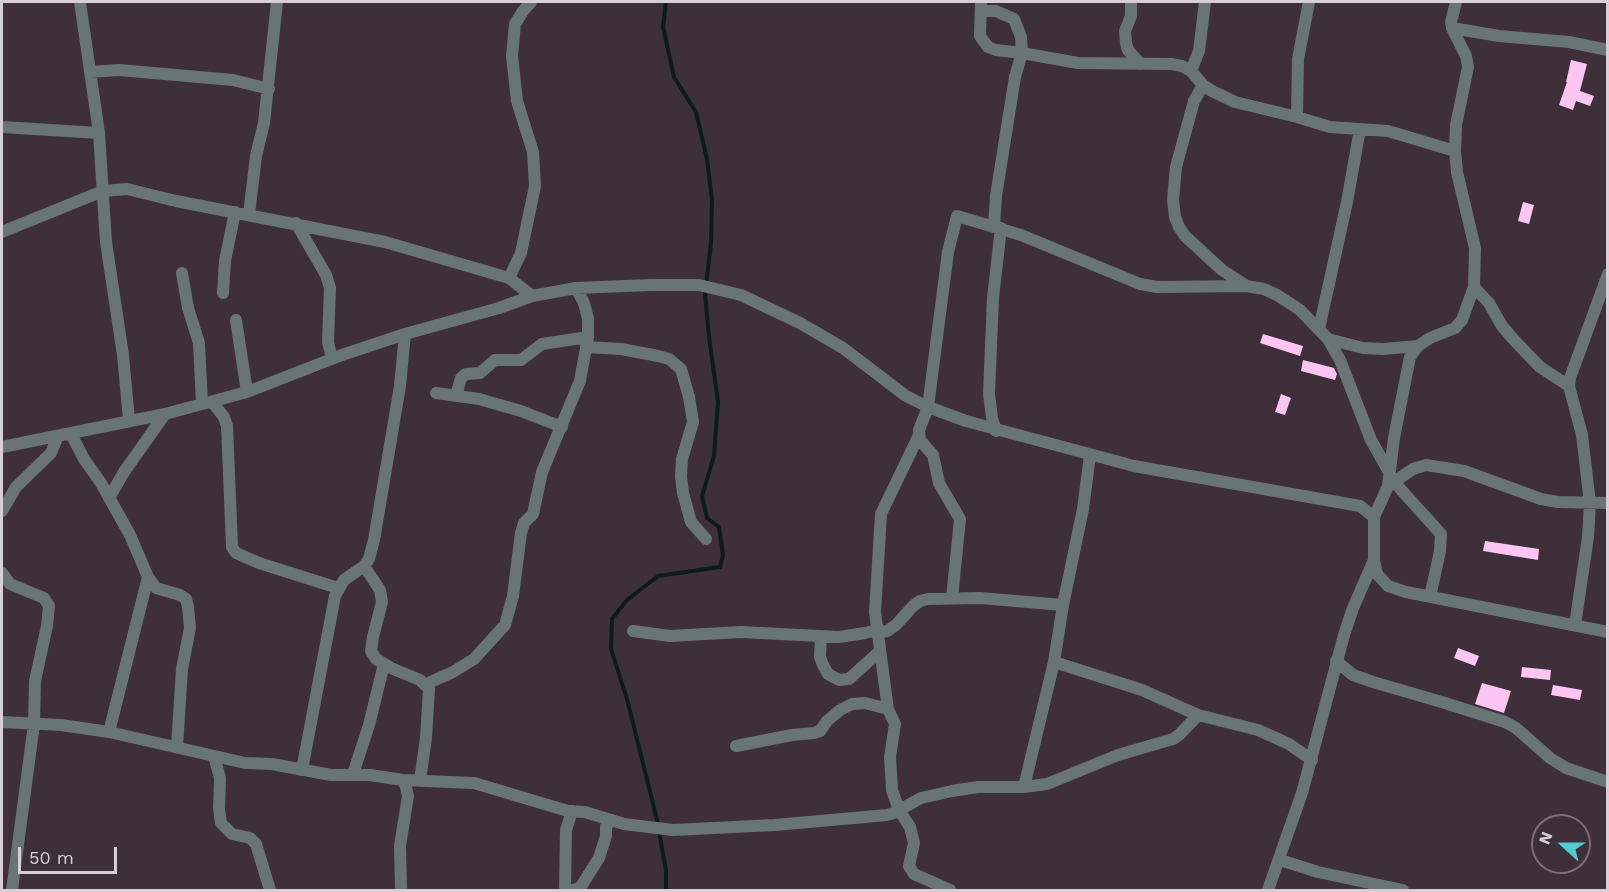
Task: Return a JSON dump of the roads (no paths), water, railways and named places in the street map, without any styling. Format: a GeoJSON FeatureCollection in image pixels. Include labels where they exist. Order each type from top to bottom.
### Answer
{"type":"FeatureCollection","features":[{"type":"Feature","properties":{"kind":"street"},"geometry":{"type":"LineString","coordinates":[[80,2],[99,133],[106,242],[123,355],[129,420]]}},
{"type":"Feature","properties":{"kind":"street"},"geometry":{"type":"LineString","coordinates":[[249,214],[268,88],[277,2]]}},
{"type":"Feature","properties":{"kind":"street"},"geometry":{"type":"LineString","coordinates":[[509,278],[520,253],[535,186],[533,152],[517,101],[512,56],[515,24],[531,2]]}},
{"type":"Feature","properties":{"kind":"street"},"geometry":{"type":"LineString","coordinates":[[1131,2],[1131,16],[1125,31],[1126,43],[1128,50],[1140,64]]}},
{"type":"Feature","properties":{"kind":"street"},"geometry":{"type":"LineString","coordinates":[[1191,71],[1199,51],[1204,2]]}},
{"type":"Feature","properties":{"kind":"street"},"geometry":{"type":"LineString","coordinates":[[1297,117],[1298,59],[1309,2]]}},
{"type":"Feature","properties":{"kind":"street"},"geometry":{"type":"LineString","coordinates":[[1456,2],[1452,13],[1452,28],[1466,56],[1468,67],[1456,125],[1455,152],[1457,172],[1475,248],[1474,287],[1468,309],[1455,328],[1430,338],[1418,346],[1410,357],[1391,480],[1374,517],[1374,560],[1377,574],[1388,586],[1406,592],[1608,632]]}},
{"type":"Feature","properties":{"kind":"street"},"geometry":{"type":"LineString","coordinates":[[996,431],[989,394],[998,227],[996,196],[1015,77],[1022,53],[1021,37],[1014,19],[981,6],[980,36],[988,46],[996,50],[1022,53],[1078,63],[1182,66],[1191,71],[1203,85],[1234,102],[1330,127],[1388,131],[1455,152]]}},
{"type":"Feature","properties":{"kind":"street"},"geometry":{"type":"LineString","coordinates":[[1452,28],[1499,36],[1569,42],[1608,50]]}},
{"type":"Feature","properties":{"kind":"street"},"geometry":{"type":"LineString","coordinates":[[90,72],[119,70],[233,80],[268,88]]}},
{"type":"Feature","properties":{"kind":"street"},"geometry":{"type":"LineString","coordinates":[[1203,85],[1191,110],[1176,167],[1173,201],[1175,217],[1185,236],[1222,270],[1246,286]]}},
{"type":"Feature","properties":{"kind":"street"},"geometry":{"type":"LineString","coordinates":[[2,127],[99,133]]}},
{"type":"Feature","properties":{"kind":"street"},"geometry":{"type":"LineString","coordinates":[[1319,328],[1347,202],[1360,129]]}},
{"type":"Feature","properties":{"kind":"street"},"geometry":{"type":"LineString","coordinates":[[2,232],[103,191],[127,189],[176,201],[385,242],[509,278],[531,296]]}},
{"type":"Feature","properties":{"kind":"street"},"geometry":{"type":"LineString","coordinates":[[223,293],[225,261],[236,212]]}},
{"type":"Feature","properties":{"kind":"street"},"geometry":{"type":"LineString","coordinates":[[950,891],[914,874],[911,870],[910,862],[914,848],[912,834],[899,810],[890,777],[890,751],[894,724],[888,709],[877,631],[876,587],[881,514],[919,435],[920,424],[928,407],[948,252],[957,216],[998,227],[1052,247],[1140,284],[1173,288],[1246,286],[1264,289],[1300,310],[1328,339],[1340,360],[1371,440],[1391,480],[1441,534],[1440,551],[1430,597]]}},
{"type":"Feature","properties":{"kind":"street"},"geometry":{"type":"LineString","coordinates":[[296,223],[326,275],[330,288],[328,342],[332,359]]}},
{"type":"Feature","properties":{"kind":"street"},"geometry":{"type":"LineString","coordinates":[[182,273],[188,308],[199,343],[207,403],[224,417],[227,426],[232,548],[236,553],[259,563],[338,588]]}},
{"type":"Feature","properties":{"kind":"street"},"geometry":{"type":"LineString","coordinates":[[1575,625],[1588,537],[1590,503],[1582,435],[1569,386],[1574,363],[1608,274]]}},
{"type":"Feature","properties":{"kind":"street"},"geometry":{"type":"LineString","coordinates":[[2,447],[165,414],[247,392],[405,334],[499,308],[531,296],[576,288],[699,285],[747,298],[821,334],[906,396],[928,407],[996,431],[1134,466],[1343,502],[1360,506],[1374,517]]}},
{"type":"Feature","properties":{"kind":"street"},"geometry":{"type":"LineString","coordinates":[[1474,287],[1489,303],[1502,326],[1514,340],[1540,367],[1569,386]]}},
{"type":"Feature","properties":{"kind":"street"},"geometry":{"type":"LineString","coordinates":[[426,684],[462,667],[481,652],[505,625],[513,596],[521,532],[524,523],[533,514],[542,472],[580,381],[587,342],[588,319],[584,303],[576,288]]}},
{"type":"Feature","properties":{"kind":"street"},"geometry":{"type":"LineString","coordinates":[[236,320],[247,392]]}},
{"type":"Feature","properties":{"kind":"street"},"geometry":{"type":"LineString","coordinates":[[302,770],[338,588],[344,580],[364,566],[369,559],[374,540],[395,415],[405,334]]}},
{"type":"Feature","properties":{"kind":"street"},"geometry":{"type":"LineString","coordinates":[[1328,339],[1363,348],[1418,346]]}},
{"type":"Feature","properties":{"kind":"street"},"geometry":{"type":"LineString","coordinates":[[456,396],[460,378],[466,374],[480,372],[495,360],[521,360],[542,344],[587,342],[669,359],[681,369],[693,422],[682,459],[682,485],[691,522],[706,539]]}},
{"type":"Feature","properties":{"kind":"street"},"geometry":{"type":"LineString","coordinates":[[436,393],[479,399],[521,411],[562,427]]}},
{"type":"Feature","properties":{"kind":"street"},"geometry":{"type":"LineString","coordinates":[[109,498],[124,472],[165,414]]}},
{"type":"Feature","properties":{"kind":"street"},"geometry":{"type":"LineString","coordinates":[[71,434],[130,535],[148,577],[156,588],[186,599],[189,607],[190,628],[182,669],[177,747]]}},
{"type":"Feature","properties":{"kind":"street"},"geometry":{"type":"LineString","coordinates":[[919,435],[924,446],[933,455],[939,483],[960,519],[952,598]]}},
{"type":"Feature","properties":{"kind":"street"},"geometry":{"type":"LineString","coordinates":[[2,511],[16,488],[51,453],[58,436]]}},
{"type":"Feature","properties":{"kind":"street"},"geometry":{"type":"LineString","coordinates":[[1024,787],[1054,662],[1063,605],[1080,529],[1090,455]]}},
{"type":"Feature","properties":{"kind":"street"},"geometry":{"type":"LineString","coordinates":[[1391,480],[1426,465],[1464,471],[1541,499],[1608,503]]}},
{"type":"Feature","properties":{"kind":"street"},"geometry":{"type":"LineString","coordinates":[[1268,891],[1312,760],[1336,661],[1353,608],[1374,560]]}},
{"type":"Feature","properties":{"kind":"street"},"geometry":{"type":"LineString","coordinates":[[364,566],[380,590],[382,602],[372,637],[371,651],[376,659],[384,664],[426,684],[430,694],[420,780]]}},
{"type":"Feature","properties":{"kind":"street"},"geometry":{"type":"LineString","coordinates":[[2,573],[10,584],[44,598],[49,606],[35,681],[34,724],[12,891]]}},
{"type":"Feature","properties":{"kind":"street"},"geometry":{"type":"LineString","coordinates":[[109,732],[148,577]]}},
{"type":"Feature","properties":{"kind":"street"},"geometry":{"type":"LineString","coordinates":[[633,631],[670,636],[741,632],[839,637],[887,631],[920,601],[980,598],[1063,605]]}},
{"type":"Feature","properties":{"kind":"street"},"geometry":{"type":"LineString","coordinates":[[821,636],[820,657],[823,665],[828,674],[839,680],[849,679],[880,651]]}},
{"type":"Feature","properties":{"kind":"street"},"geometry":{"type":"LineString","coordinates":[[1336,661],[1353,675],[1505,722],[1516,728],[1550,758],[1566,768],[1608,782]]}},
{"type":"Feature","properties":{"kind":"street"},"geometry":{"type":"LineString","coordinates":[[1054,662],[1142,690],[1198,715],[1258,730],[1289,744],[1312,760]]}},
{"type":"Feature","properties":{"kind":"street"},"geometry":{"type":"LineString","coordinates":[[353,774],[369,725],[384,664]]}},
{"type":"Feature","properties":{"kind":"street"},"geometry":{"type":"LineString","coordinates":[[736,746],[820,731],[827,721],[840,710],[852,704],[865,703],[888,709]]}},
{"type":"Feature","properties":{"kind":"street"},"geometry":{"type":"LineString","coordinates":[[2,722],[109,732],[245,763],[272,764],[331,775],[353,774],[403,780],[474,783],[572,811],[658,829],[717,828],[872,817],[894,813],[921,798],[952,791],[978,787],[1024,787],[1047,784],[1118,755],[1173,739],[1198,715]]}},
{"type":"Feature","properties":{"kind":"street"},"geometry":{"type":"LineString","coordinates":[[214,756],[220,777],[221,823],[232,834],[250,838],[256,844],[270,891]]}},
{"type":"Feature","properties":{"kind":"street"},"geometry":{"type":"LineString","coordinates":[[401,891],[400,846],[408,796],[403,780]]}},
{"type":"Feature","properties":{"kind":"street"},"geometry":{"type":"LineString","coordinates":[[565,891],[566,830],[572,811]]}},
{"type":"Feature","properties":{"kind":"street"},"geometry":{"type":"LineString","coordinates":[[572,891],[580,888],[599,858],[606,836],[606,826],[612,820]]}},
{"type":"Feature","properties":{"kind":"street"},"geometry":{"type":"LineString","coordinates":[[1280,860],[1318,872],[1403,891]]}},
{"type":"Feature","properties":{"kind":"waterway"},"geometry":{"type":"LineString","coordinates":[[658,824],[627,699],[611,649],[612,619],[627,600],[658,576],[720,567],[723,555],[719,527],[707,518],[702,496],[714,456],[718,402],[705,294],[711,243],[712,200],[707,159],[696,112],[674,77],[663,27],[666,2]]}},
{"type":"Feature","properties":{"kind":"waterway"},"geometry":{"type":"LineString","coordinates":[[659,832],[666,870],[666,890]]}}]}
